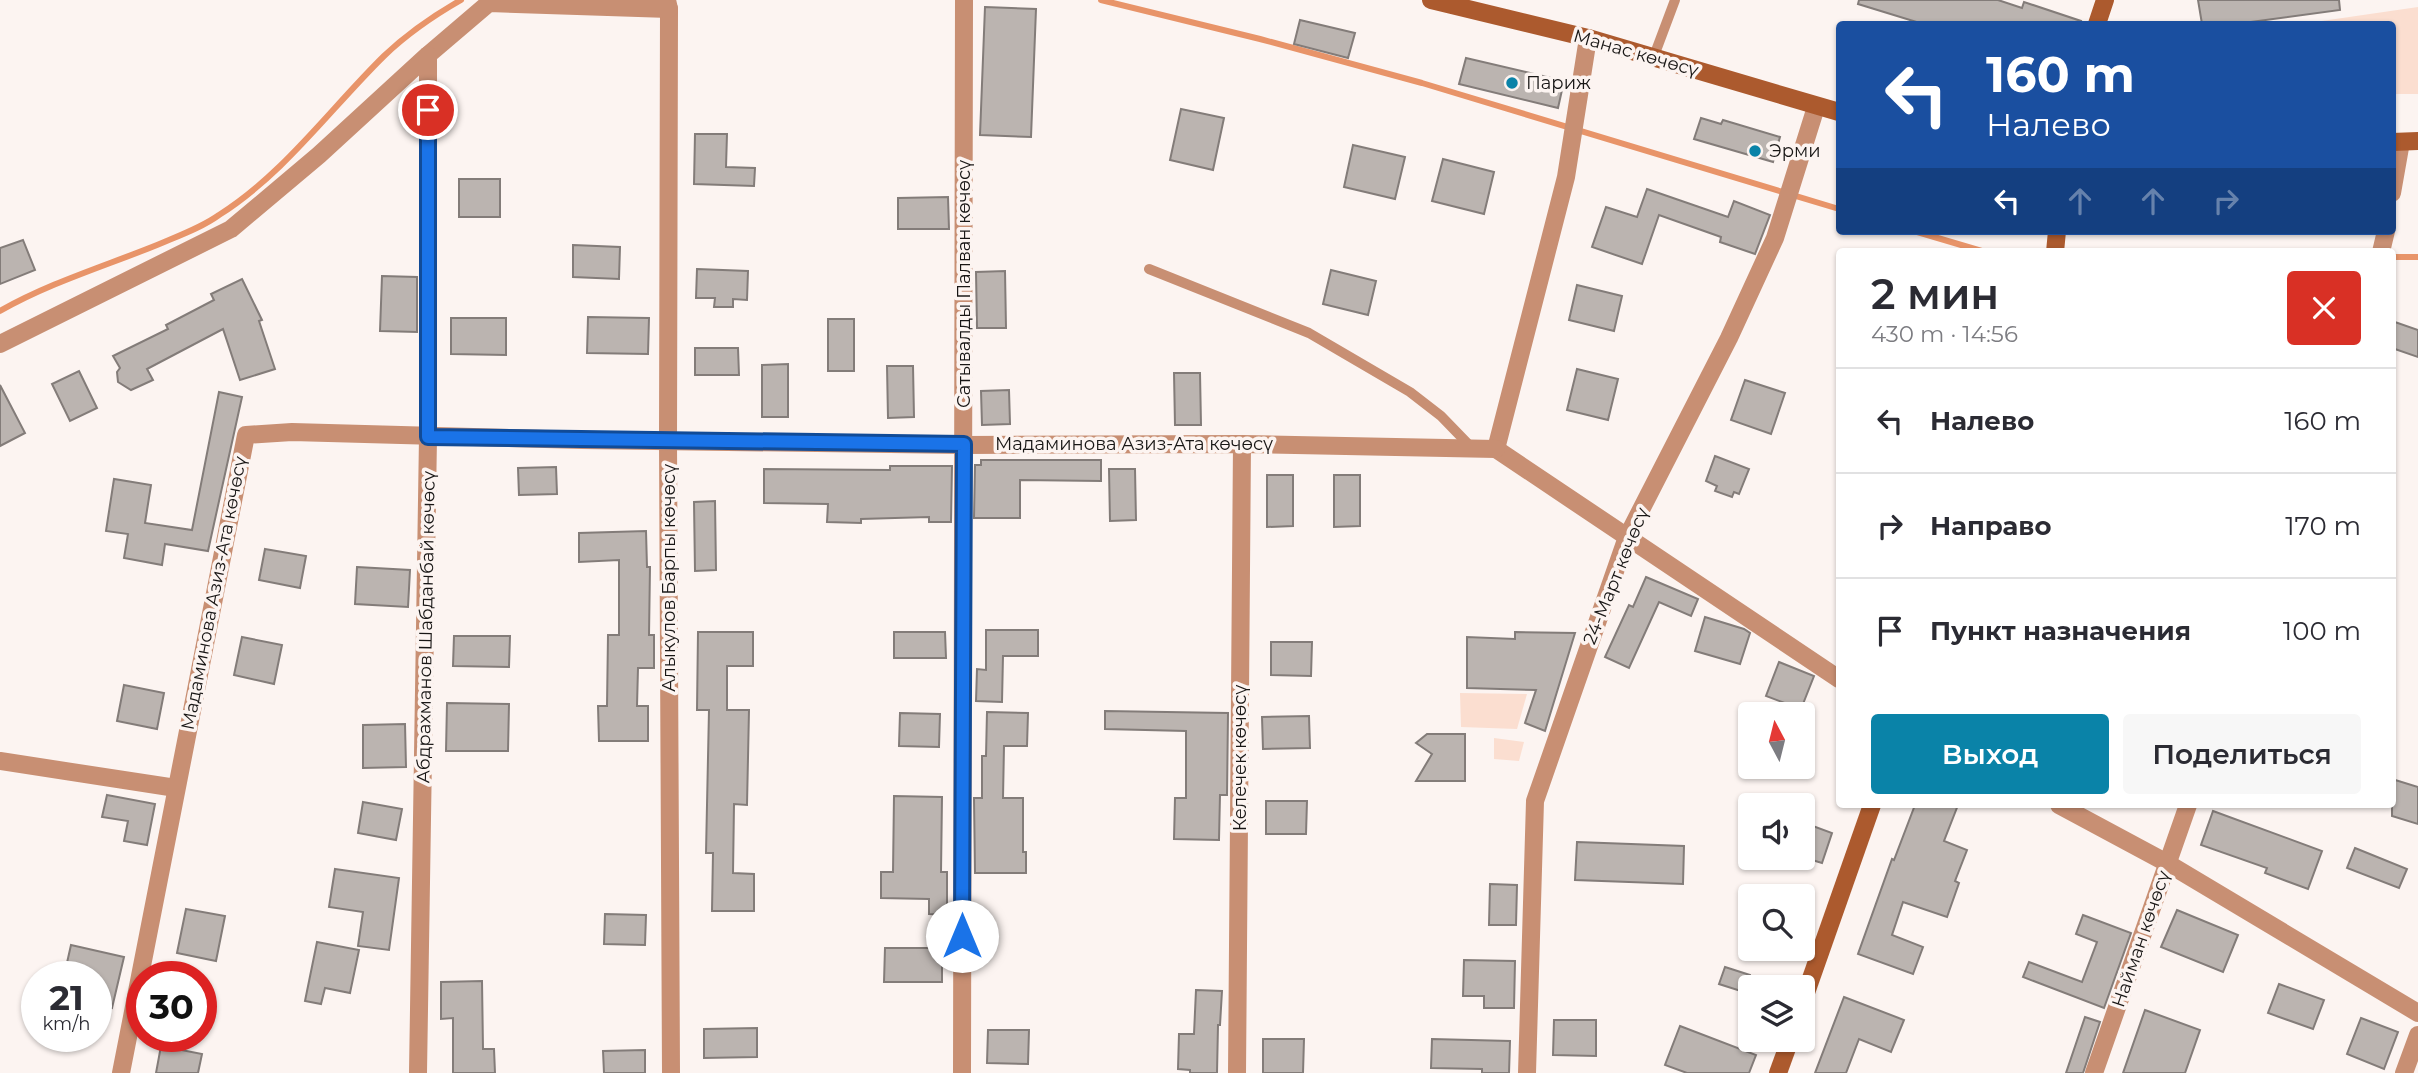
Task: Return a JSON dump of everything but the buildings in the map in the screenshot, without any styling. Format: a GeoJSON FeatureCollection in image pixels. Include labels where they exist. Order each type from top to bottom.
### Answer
{"type":"FeatureCollection","features":[{"type":"Feature","properties":{"kind":"main road","name":"Манас көчөсү"},"geometry":{"type":"LineString","coordinates":[[1431,0],[1654,56],[1836,111]]}},
{"type":"Feature","properties":{"kind":"main road"},"geometry":{"type":"LineString","coordinates":[[2098,21],[2105,0]]}},
{"type":"Feature","properties":{"kind":"main road"},"geometry":{"type":"LineString","coordinates":[[1812,975],[1871,808]]}},
{"type":"Feature","properties":{"kind":"main road"},"geometry":{"type":"LineString","coordinates":[[1778,1073],[1786,1052]]}},
{"type":"Feature","properties":{"kind":"street"},"geometry":{"type":"LineString","coordinates":[[0,344],[231,229],[319,155],[489,3],[668,5]]}},
{"type":"Feature","properties":{"kind":"street","name":"Сатывалды Палван көчөсү"},"geometry":{"type":"LineString","coordinates":[[962,1073],[964,3]]}},
{"type":"Feature","properties":{"kind":"street","name":"Алыкулов Барпы көчөсү"},"geometry":{"type":"LineString","coordinates":[[668,5],[671,1073]]}},
{"type":"Feature","properties":{"kind":"street"},"geometry":{"type":"LineString","coordinates":[[1588,38],[1566,177],[1496,449],[1836,677]]}},
{"type":"Feature","properties":{"kind":"street","name":"Абдрахманов Шабданбай көчөсү"},"geometry":{"type":"LineString","coordinates":[[418,1073],[428,437],[428,55]]}},
{"type":"Feature","properties":{"kind":"street","name":"24-Март көчөсү"},"geometry":{"type":"LineString","coordinates":[[1527,1073],[1535,801],[1627,537],[1729,338],[1775,238],[1816,107]]}},
{"type":"Feature","properties":{"kind":"street"},"geometry":{"type":"LineString","coordinates":[[2396,176],[2404,142]]}},
{"type":"Feature","properties":{"kind":"street","name":"Мадаминова Азиз-Ата көчөсү"},"geometry":{"type":"LineString","coordinates":[[121,1073],[246,435],[292,432],[668,441],[1242,444],[1496,449]]}},
{"type":"Feature","properties":{"kind":"street","name":"Келечек көчөсү"},"geometry":{"type":"LineString","coordinates":[[1237,1073],[1242,444]]}},
{"type":"Feature","properties":{"kind":"street"},"geometry":{"type":"LineString","coordinates":[[0,761],[176,788]]}},
{"type":"Feature","properties":{"kind":"street"},"geometry":{"type":"LineString","coordinates":[[2065,808],[2167,863],[2418,1013]]}},
{"type":"Feature","properties":{"kind":"street","name":"Найман көчөсү"},"geometry":{"type":"LineString","coordinates":[[2094,1073],[2187,808]]}},
{"type":"Feature","properties":{"kind":"street"},"geometry":{"type":"LineString","coordinates":[[2404,1073],[2418,1035]]}},
{"type":"Feature","properties":{"kind":"lane"},"geometry":{"type":"LineString","coordinates":[[1654,56],[1675,0]]}},
{"type":"Feature","properties":{"kind":"lane"},"geometry":{"type":"LineString","coordinates":[[1149,269],[1309,333],[1409,392],[1441,416],[1473,449]]}},
{"type":"Feature","properties":{"kind":"shaded area"},"geometry":{"type":"Polygon","coordinates":[[[2418,7],[2418,94],[2396,94],[2396,21],[2322,21],[2418,7]]]}},
{"type":"Feature","properties":{"kind":"shaded area"},"geometry":{"type":"Polygon","coordinates":[[[1460,693],[1527,694],[1517,729],[1461,727],[1460,693]]]}},
{"type":"Feature","properties":{"kind":"shaded area"},"geometry":{"type":"Polygon","coordinates":[[[1494,738],[1524,742],[1519,761],[1494,759],[1494,738]]]}},
{"type":"Feature","properties":{"kind":"waterway"},"geometry":{"type":"LineString","coordinates":[[0,311],[57,283],[189,232],[243,199],[286,161],[393,48],[440,12],[461,0]]}},
{"type":"Feature","properties":{"kind":"waterway"},"geometry":{"type":"LineString","coordinates":[[1101,0],[1422,83],[1836,208]]}},
{"type":"Feature","properties":{"kind":"waterway"},"geometry":{"type":"LineString","coordinates":[[1928,235],[1971,248]]}},
{"type":"Feature","properties":{"kind":"waterway"},"geometry":{"type":"LineString","coordinates":[[2396,257],[2418,257]]}},
{"type":"Feature","properties":{"kind":"place","name":"Париж"},"geometry":{"type":"Point","coordinates":[1512,83]}},
{"type":"Feature","properties":{"kind":"place","name":"Эрми"},"geometry":{"type":"Point","coordinates":[1755,151]}},
{"type":"Feature","properties":{"kind":"route"},"geometry":{"type":"LineString","coordinates":[[428,110],[428,437],[964,444],[962,936]]}}]}
